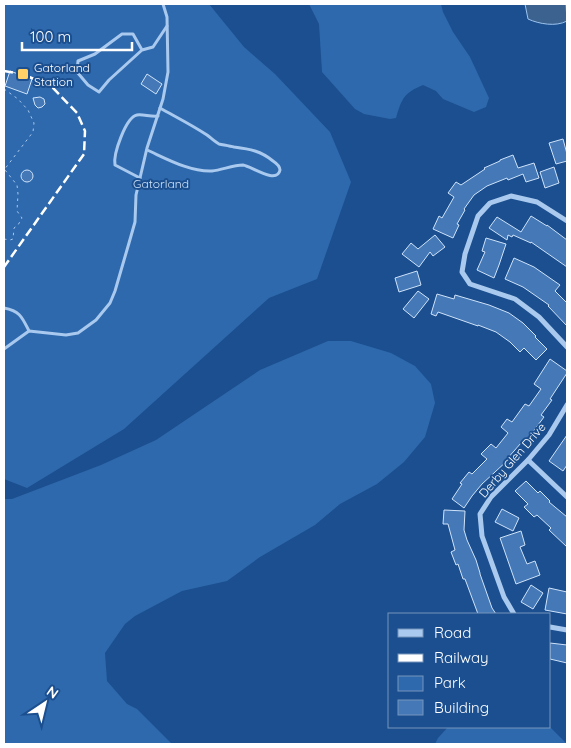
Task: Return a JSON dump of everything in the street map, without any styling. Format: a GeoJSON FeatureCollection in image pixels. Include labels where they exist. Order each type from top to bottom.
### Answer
{"type":"FeatureCollection","features":[{"type":"Feature","properties":{"kind":"street"},"geometry":{"type":"LineString","coordinates":[[566,218],[538,202],[511,196],[490,203],[478,216],[465,254],[462,272],[470,284],[515,299],[539,317],[567,347]]}},
{"type":"Feature","properties":{"kind":"street","name":"Derby Glen Drive"},"geometry":{"type":"LineString","coordinates":[[513,613],[504,597],[482,536],[480,514],[491,497],[528,460],[549,435],[567,405]]}},
{"type":"Feature","properties":{"kind":"street"},"geometry":{"type":"LineString","coordinates":[[528,460],[567,497]]}},
{"type":"Feature","properties":{"kind":"street"},"geometry":{"type":"LineString","coordinates":[[551,627],[567,630]]}},
{"type":"Feature","properties":{"kind":"lane"},"geometry":{"type":"LineString","coordinates":[[4,349],[28,331],[66,335],[78,333],[96,320],[110,303],[135,222],[136,195],[168,72],[168,26],[163,4]]}},
{"type":"Feature","properties":{"kind":"lane"},"geometry":{"type":"LineString","coordinates":[[142,50],[133,34],[122,34],[94,54],[78,61],[77,72],[88,85],[99,92],[109,80],[142,50],[153,47],[168,26]]}},
{"type":"Feature","properties":{"kind":"lane"},"geometry":{"type":"LineString","coordinates":[[147,150],[176,163],[200,170],[218,170],[243,165],[272,176],[277,174],[280,169],[279,166],[263,154],[257,151],[219,144],[209,136],[160,108]]}},
{"type":"Feature","properties":{"kind":"lane"},"geometry":{"type":"LineString","coordinates":[[140,178],[115,165],[114,159],[118,143],[131,118],[136,115],[158,116]]}},
{"type":"Feature","properties":{"kind":"lane"},"geometry":{"type":"LineString","coordinates":[[4,308],[16,312],[22,317],[28,331]]}},
{"type":"Feature","properties":{"kind":"path"},"geometry":{"type":"LineString","coordinates":[[4,89],[28,110],[34,123],[33,132],[4,170],[17,185],[17,211],[22,218],[14,228],[13,239],[4,239]]}},
{"type":"Feature","properties":{"kind":"green space","name":"Gatorland"},"geometry":{"type":"Polygon","coordinates":[[[4,4],[209,4],[244,47],[275,74],[330,132],[351,182],[317,279],[269,298],[124,429],[27,488],[4,479],[4,4]]]}},
{"type":"Feature","properties":{"kind":"green space"},"geometry":{"type":"Polygon","coordinates":[[[309,4],[441,4],[453,32],[470,57],[489,98],[486,107],[474,112],[443,99],[436,91],[423,85],[405,97],[396,118],[390,119],[364,114],[355,109],[322,72],[319,24],[309,4]]]}},
{"type":"Feature","properties":{"kind":"green space"},"geometry":{"type":"Polygon","coordinates":[[[328,341],[351,341],[391,353],[415,366],[431,384],[435,403],[425,437],[404,462],[377,484],[340,504],[315,525],[260,557],[227,581],[182,591],[135,616],[125,624],[105,653],[107,681],[127,704],[137,709],[172,744],[4,744],[4,499],[12,499],[101,465],[156,440],[260,370],[328,341]]]}},
{"type":"Feature","properties":{"kind":"green space"},"geometry":{"type":"Polygon","coordinates":[[[447,728],[551,728],[567,744],[435,744],[447,728]]]}},
{"type":"Feature","properties":{"kind":"shaded area"},"geometry":{"type":"Polygon","coordinates":[[[525,4],[566,4],[567,21],[558,24],[548,24],[528,19],[525,4]]]}},
{"type":"Feature","properties":{"kind":"building"},"geometry":{"type":"Polygon","coordinates":[[[10,71],[32,79],[27,94],[5,86],[10,71]]]}},
{"type":"Feature","properties":{"kind":"building"},"geometry":{"type":"Polygon","coordinates":[[[147,74],[162,84],[156,94],[141,84],[147,74]]]}},
{"type":"Feature","properties":{"kind":"building"},"geometry":{"type":"Polygon","coordinates":[[[40,97],[44,99],[45,104],[38,108],[33,98],[40,97]]]}},
{"type":"Feature","properties":{"kind":"building"},"geometry":{"type":"Polygon","coordinates":[[[563,139],[567,161],[556,164],[549,143],[563,139]]]}},
{"type":"Feature","properties":{"kind":"building"},"geometry":{"type":"Polygon","coordinates":[[[513,155],[518,168],[534,163],[539,178],[526,182],[523,174],[508,180],[507,178],[487,186],[474,195],[464,209],[453,238],[433,229],[439,216],[442,218],[454,197],[448,193],[456,182],[461,185],[484,168],[513,155]]]}},
{"type":"Feature","properties":{"kind":"building"},"geometry":{"type":"Polygon","coordinates":[[[554,167],[559,183],[545,188],[540,172],[554,167]]]}},
{"type":"Feature","properties":{"kind":"building"},"geometry":{"type":"Polygon","coordinates":[[[25,170],[29,170],[33,176],[29,182],[25,182],[21,178],[21,174],[25,170]]]}},
{"type":"Feature","properties":{"kind":"building"},"geometry":{"type":"Polygon","coordinates":[[[531,216],[567,240],[567,267],[531,242],[513,235],[512,237],[508,235],[507,240],[489,228],[497,217],[521,232],[531,216]]]}},
{"type":"Feature","properties":{"kind":"building"},"geometry":{"type":"Polygon","coordinates":[[[435,235],[445,247],[433,256],[430,252],[419,267],[402,254],[411,243],[418,249],[435,235]]]}},
{"type":"Feature","properties":{"kind":"building"},"geometry":{"type":"Polygon","coordinates":[[[486,238],[506,244],[494,278],[477,270],[485,252],[482,251],[486,238]]]}},
{"type":"Feature","properties":{"kind":"building"},"geometry":{"type":"Polygon","coordinates":[[[514,258],[534,267],[560,285],[555,291],[567,303],[567,326],[549,305],[523,287],[505,279],[514,258]]]}},
{"type":"Feature","properties":{"kind":"building"},"geometry":{"type":"Polygon","coordinates":[[[417,271],[421,285],[399,292],[395,278],[417,271]]]}},
{"type":"Feature","properties":{"kind":"building"},"geometry":{"type":"Polygon","coordinates":[[[418,291],[429,299],[414,318],[403,309],[418,291]]]}},
{"type":"Feature","properties":{"kind":"building"},"geometry":{"type":"Polygon","coordinates":[[[437,294],[454,299],[455,295],[509,313],[523,323],[547,349],[536,360],[524,348],[520,352],[496,332],[438,312],[436,316],[431,314],[437,294]]]}},
{"type":"Feature","properties":{"kind":"building"},"geometry":{"type":"Polygon","coordinates":[[[550,359],[567,371],[567,373],[541,415],[544,417],[523,445],[521,443],[508,460],[482,484],[464,508],[452,499],[462,484],[460,483],[469,472],[472,474],[487,459],[481,454],[491,444],[496,448],[508,433],[501,427],[507,419],[512,422],[525,404],[529,406],[541,389],[534,384],[550,359]]]}},
{"type":"Feature","properties":{"kind":"building"},"geometry":{"type":"Polygon","coordinates":[[[567,435],[567,465],[563,471],[549,461],[567,435]]]}},
{"type":"Feature","properties":{"kind":"building"},"geometry":{"type":"Polygon","coordinates":[[[526,481],[538,493],[540,491],[549,502],[567,517],[567,547],[549,530],[551,528],[537,515],[534,517],[524,507],[528,504],[515,491],[526,481]]]}},
{"type":"Feature","properties":{"kind":"building"},"geometry":{"type":"Polygon","coordinates":[[[502,509],[519,518],[513,531],[495,522],[502,509]]]}},
{"type":"Feature","properties":{"kind":"building"},"geometry":{"type":"Polygon","coordinates":[[[444,510],[465,511],[464,530],[495,613],[478,613],[465,579],[463,579],[458,564],[456,565],[451,552],[455,550],[448,524],[443,524],[444,510]]]}},
{"type":"Feature","properties":{"kind":"building"},"geometry":{"type":"Polygon","coordinates":[[[521,531],[525,545],[520,547],[527,564],[535,561],[540,575],[516,584],[500,538],[521,531]]]}},
{"type":"Feature","properties":{"kind":"building"},"geometry":{"type":"Polygon","coordinates":[[[531,585],[543,593],[533,609],[521,602],[531,585]]]}},
{"type":"Feature","properties":{"kind":"building"},"geometry":{"type":"Polygon","coordinates":[[[549,588],[567,592],[567,614],[545,610],[549,588]]]}},
{"type":"Feature","properties":{"kind":"building"},"geometry":{"type":"Polygon","coordinates":[[[551,643],[567,645],[567,663],[551,659],[551,643]]]}},
{"type":"Feature","properties":{"kind":"railway"},"geometry":{"type":"LineString","coordinates":[[4,71],[23,74],[52,87],[77,113],[85,131],[84,154],[4,267]]}},
{"type":"Feature","properties":{"kind":"place","name":"Gatorland Station"},"geometry":{"type":"Point","coordinates":[23,74]}}]}
